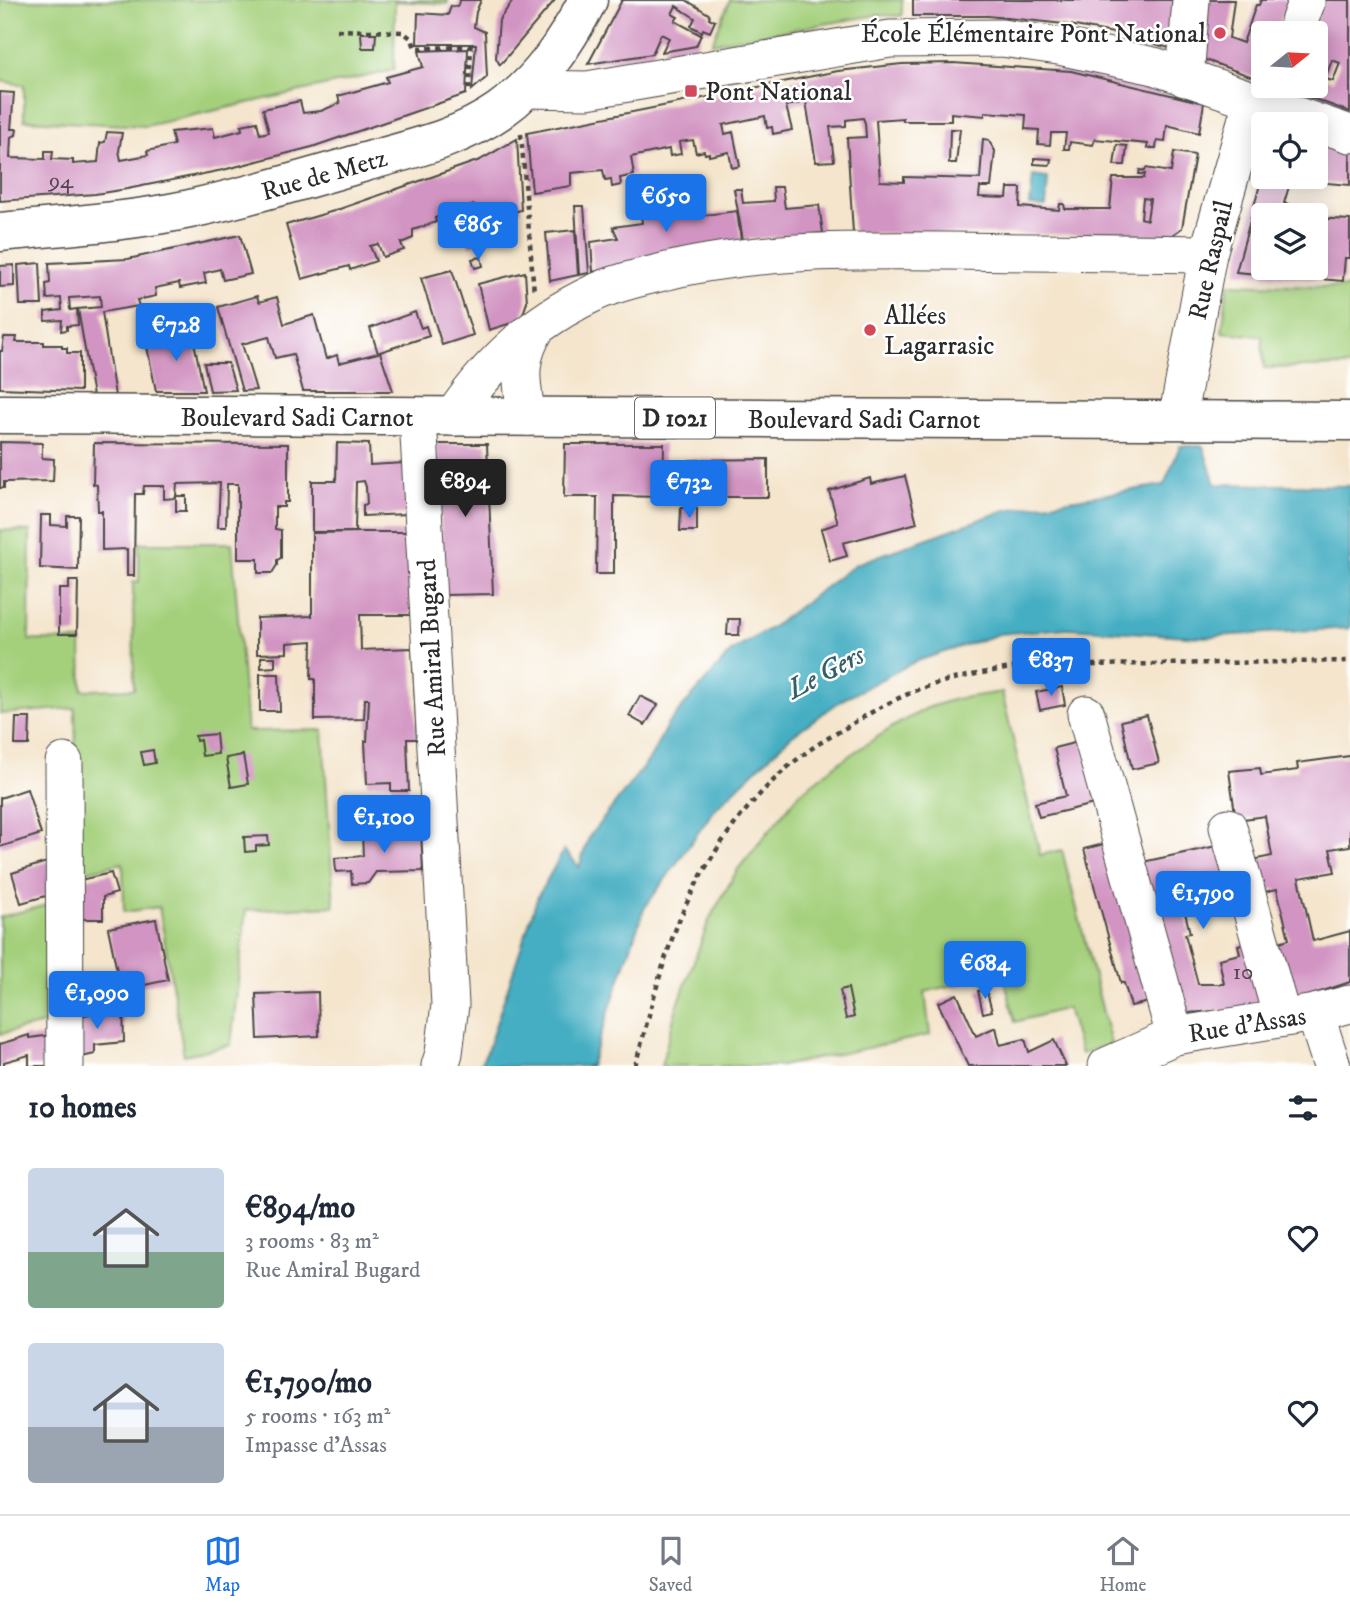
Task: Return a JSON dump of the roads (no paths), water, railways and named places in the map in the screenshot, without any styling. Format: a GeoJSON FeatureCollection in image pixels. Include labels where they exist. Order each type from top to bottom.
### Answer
{"type":"FeatureCollection","features":[{"type":"Feature","properties":{"kind":"main road","name":"Rue de Metz"},"geometry":{"type":"LineString","coordinates":[[0,232],[116,221],[188,209],[264,192],[429,144],[477,125],[527,89],[569,36],[588,0]]}},
{"type":"Feature","properties":{"kind":"main road","name":"Boulevard Sadi Carnot"},"geometry":{"type":"LineString","coordinates":[[0,415],[1350,421]]}},
{"type":"Feature","properties":{"kind":"street"},"geometry":{"type":"LineString","coordinates":[[1185,78],[1191,0]]}},
{"type":"Feature","properties":{"kind":"street"},"geometry":{"type":"LineString","coordinates":[[1299,21],[1307,0]]}},
{"type":"Feature","properties":{"kind":"street"},"geometry":{"type":"LineString","coordinates":[[527,89],[587,90],[890,40],[1002,38],[1058,46],[1154,66],[1185,78],[1251,94]]}},
{"type":"Feature","properties":{"kind":"street"},"geometry":{"type":"LineString","coordinates":[[1265,98],[1350,134]]}},
{"type":"Feature","properties":{"kind":"street","name":"Rue Raspail"},"geometry":{"type":"LineString","coordinates":[[1177,420],[1208,254],[1265,98]]}},
{"type":"Feature","properties":{"kind":"street"},"geometry":{"type":"LineString","coordinates":[[435,417],[496,361],[536,314],[617,284],[688,265],[740,257],[839,250],[1208,254]]}},
{"type":"Feature","properties":{"kind":"street"},"geometry":{"type":"LineString","coordinates":[[527,417],[521,378],[522,360],[536,314]]}},
{"type":"Feature","properties":{"kind":"street","name":"Rue Amiral Bugard"},"geometry":{"type":"LineString","coordinates":[[435,417],[450,1005],[440,1066]]}},
{"type":"Feature","properties":{"kind":"street"},"geometry":{"type":"LineString","coordinates":[[1086,714],[1175,1035]]}},
{"type":"Feature","properties":{"kind":"street"},"geometry":{"type":"LineString","coordinates":[[64,762],[65,1066]]}},
{"type":"Feature","properties":{"kind":"street"},"geometry":{"type":"LineString","coordinates":[[1228,827],[1299,1015],[1332,1066]]}},
{"type":"Feature","properties":{"kind":"street","name":"Rue d'Assas"},"geometry":{"type":"LineString","coordinates":[[1107,1066],[1175,1035],[1350,1004]]}},
{"type":"Feature","properties":{"kind":"water"},"geometry":{"type":"Polygon","coordinates":[[[1033,176],[1048,178],[1046,206],[1030,205],[1033,176]]]}},
{"type":"Feature","properties":{"kind":"water","name":"Le Gers"},"geometry":{"type":"Polygon","coordinates":[[[1180,446],[1203,446],[1215,484],[1350,486],[1350,628],[1201,637],[1068,628],[999,634],[914,662],[842,700],[791,736],[715,809],[644,909],[590,1066],[479,1066],[487,1051],[538,896],[564,850],[579,867],[589,837],[651,757],[667,725],[731,652],[775,625],[856,564],[1006,510],[1164,485],[1180,446]]]}},
{"type":"Feature","properties":{"kind":"place","name":"École Élémentaire Pont National"},"geometry":{"type":"Point","coordinates":[1220,33]}},
{"type":"Feature","properties":{"kind":"place","name":"Pont National"},"geometry":{"type":"Point","coordinates":[691,91]}},
{"type":"Feature","properties":{"kind":"place","name":"Allées Lagarrasic"},"geometry":{"type":"Point","coordinates":[870,330]}}]}
